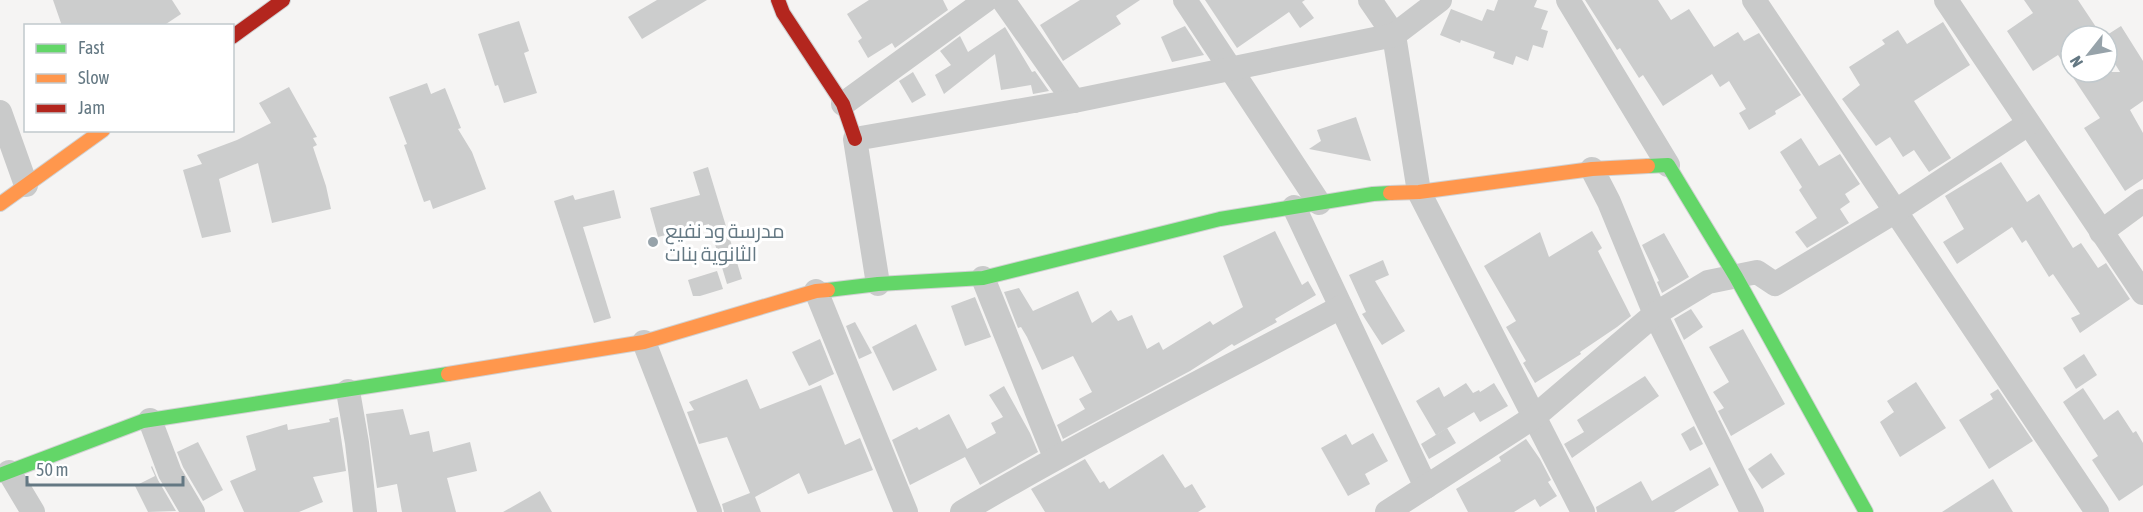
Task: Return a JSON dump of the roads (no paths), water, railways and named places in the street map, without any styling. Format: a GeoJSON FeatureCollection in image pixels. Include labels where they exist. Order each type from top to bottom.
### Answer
{"type":"FeatureCollection","features":[{"type":"Feature","properties":{"kind":"street"},"geometry":{"type":"LineString","coordinates":[[234,36],[283,0]]}},
{"type":"Feature","properties":{"kind":"street"},"geometry":{"type":"LineString","coordinates":[[778,0],[783,13],[843,104],[855,140],[878,284]]}},
{"type":"Feature","properties":{"kind":"street"},"geometry":{"type":"LineString","coordinates":[[843,104],[986,0]]}},
{"type":"Feature","properties":{"kind":"street"},"geometry":{"type":"LineString","coordinates":[[1004,0],[1074,101]]}},
{"type":"Feature","properties":{"kind":"street"},"geometry":{"type":"LineString","coordinates":[[1185,0],[1319,203]]}},
{"type":"Feature","properties":{"kind":"street"},"geometry":{"type":"LineString","coordinates":[[1370,0],[1394,35],[1419,192],[1583,512]]}},
{"type":"Feature","properties":{"kind":"street"},"geometry":{"type":"LineString","coordinates":[[855,140],[1074,101],[1394,35],[1440,0]]}},
{"type":"Feature","properties":{"kind":"street"},"geometry":{"type":"LineString","coordinates":[[1568,0],[1736,277],[1866,512]]}},
{"type":"Feature","properties":{"kind":"street"},"geometry":{"type":"LineString","coordinates":[[1754,0],[2097,512]]}},
{"type":"Feature","properties":{"kind":"street"},"geometry":{"type":"LineString","coordinates":[[1946,0],[2143,293]]}},
{"type":"Feature","properties":{"kind":"street"},"geometry":{"type":"LineString","coordinates":[[0,112],[26,185]]}},
{"type":"Feature","properties":{"kind":"street"},"geometry":{"type":"LineString","coordinates":[[1387,512],[1534,417],[1655,314],[1708,282],[1757,272],[1775,284],[1896,211],[2028,124]]}},
{"type":"Feature","properties":{"kind":"street"},"geometry":{"type":"LineString","coordinates":[[0,204],[100,132]]}},
{"type":"Feature","properties":{"kind":"street"},"geometry":{"type":"LineString","coordinates":[[33,512],[4,474],[150,420],[348,391],[644,342],[816,291],[878,284],[983,278],[1220,219],[1373,194],[1419,192],[1592,170],[1668,165]]}},
{"type":"Feature","properties":{"kind":"street"},"geometry":{"type":"LineString","coordinates":[[1592,170],[1609,202],[1655,314],[1752,512]]}},
{"type":"Feature","properties":{"kind":"street"},"geometry":{"type":"LineString","coordinates":[[2101,232],[2143,201]]}},
{"type":"Feature","properties":{"kind":"street"},"geometry":{"type":"LineString","coordinates":[[1294,207],[1426,487]]}},
{"type":"Feature","properties":{"kind":"street"},"geometry":{"type":"LineString","coordinates":[[983,278],[1055,457]]}},
{"type":"Feature","properties":{"kind":"street"},"geometry":{"type":"LineString","coordinates":[[816,291],[906,512]]}},
{"type":"Feature","properties":{"kind":"street"},"geometry":{"type":"LineString","coordinates":[[962,512],[1055,457],[1174,397],[1341,307]]}},
{"type":"Feature","properties":{"kind":"street"},"geometry":{"type":"LineString","coordinates":[[644,342],[710,512]]}},
{"type":"Feature","properties":{"kind":"street"},"geometry":{"type":"LineString","coordinates":[[348,391],[365,512]]}},
{"type":"Feature","properties":{"kind":"street"},"geometry":{"type":"LineString","coordinates":[[150,420],[170,473],[193,512]]}},
{"type":"Feature","properties":{"kind":"place","name":"مدرسة ود نفيع الثانوية بنات"},"geometry":{"type":"Point","coordinates":[653,242]}}]}
